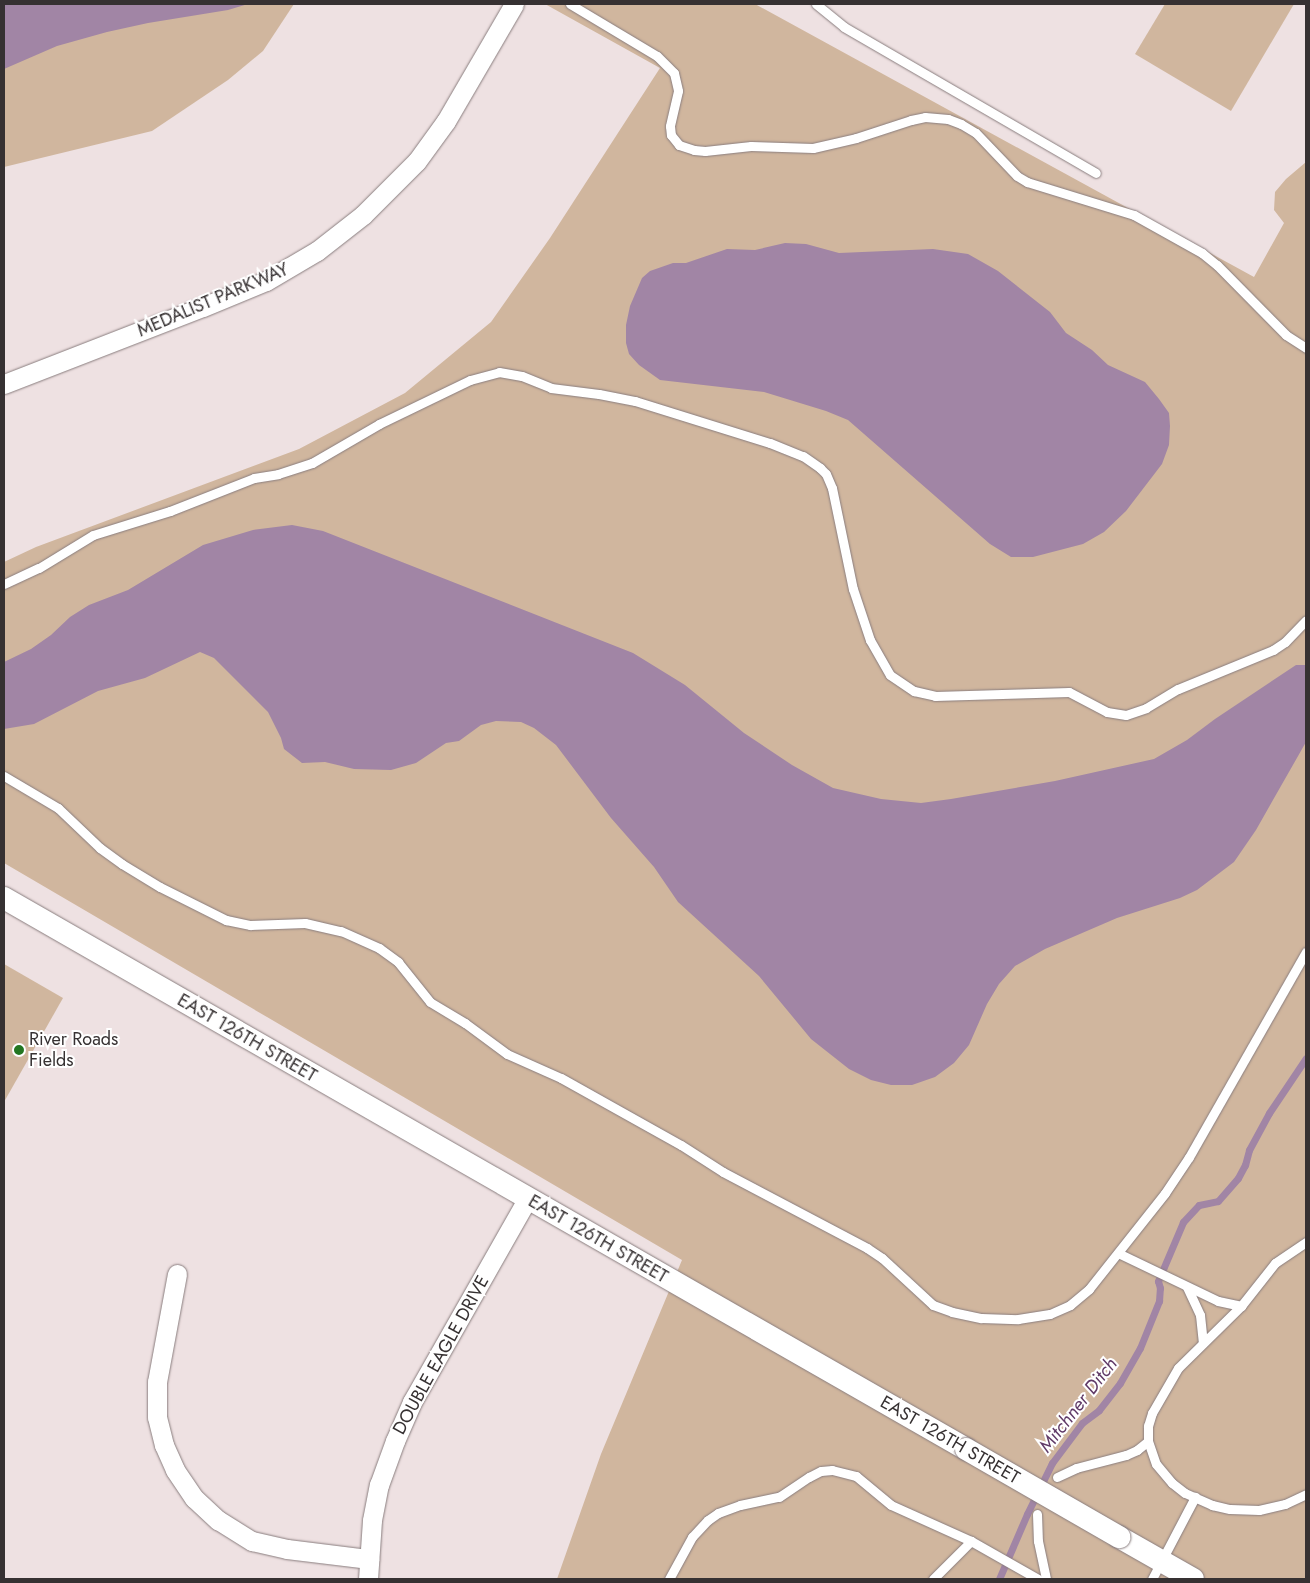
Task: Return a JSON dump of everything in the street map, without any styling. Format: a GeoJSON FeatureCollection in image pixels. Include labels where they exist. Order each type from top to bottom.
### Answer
{"type":"FeatureCollection","features":[{"type":"Feature","properties":{"kind":"street","name":"MEDALIST PARKWAY"},"geometry":{"type":"LineString","coordinates":[[4,384],[204,308],[266,281],[318,251],[363,216],[417,161],[446,121],[514,4]]}},
{"type":"Feature","properties":{"kind":"street","name":"EAST 126TH STREET"},"geometry":{"type":"LineString","coordinates":[[4,898],[1118,1537],[1156,1570],[1193,1579]]}},
{"type":"Feature","properties":{"kind":"street","name":"DOUBLE EAGLE DRIVE"},"geometry":{"type":"LineString","coordinates":[[368,1579],[372,1520],[379,1485],[395,1440],[412,1402],[528,1198]]}},
{"type":"Feature","properties":{"kind":"street"},"geometry":{"type":"LineString","coordinates":[[177,1274],[157,1382],[157,1417],[164,1445],[175,1470],[194,1498],[218,1520],[252,1541],[287,1549],[369,1560]]}},
{"type":"Feature","properties":{"kind":"lane"},"geometry":{"type":"LineString","coordinates":[[570,4],[657,56],[674,73],[678,91],[670,126],[671,135],[679,145],[705,151],[751,146],[812,148],[856,138],[925,117],[948,119],[962,124],[976,133],[1017,176],[1027,182],[1134,215],[1202,253],[1217,265],[1286,335],[1306,348]]}},
{"type":"Feature","properties":{"kind":"lane"},"geometry":{"type":"LineString","coordinates":[[816,4],[844,27],[1096,174]]}},
{"type":"Feature","properties":{"kind":"lane"},"geometry":{"type":"LineString","coordinates":[[4,584],[39,568],[93,535],[170,511],[254,478],[278,474],[312,463],[379,424],[470,380],[498,372],[522,376],[551,388],[600,394],[635,401],[770,443],[803,456],[820,468],[826,474],[832,488],[853,589],[870,640],[890,674],[914,691],[935,696],[1069,692],[1107,712],[1126,715],[1146,708],[1178,689],[1265,654],[1285,642],[1306,620]]}},
{"type":"Feature","properties":{"kind":"lane"},"geometry":{"type":"LineString","coordinates":[[4,776],[58,808],[100,848],[122,864],[160,887],[226,920],[250,925],[305,923],[341,932],[379,948],[398,962],[430,1002],[465,1023],[507,1054],[560,1078],[681,1145],[723,1172],[867,1248],[882,1258],[926,1299],[943,1309],[996,1320],[1037,1317],[1050,1314],[1070,1305],[1084,1294],[1165,1193],[1189,1157],[1306,952]]}},
{"type":"Feature","properties":{"kind":"lane"},"geometry":{"type":"LineString","coordinates":[[1306,1242],[1275,1262],[1241,1306],[1178,1368],[1159,1398],[1148,1426],[1150,1451],[1162,1473],[1172,1483],[1195,1497],[1230,1509],[1259,1510],[1279,1506],[1306,1494]]}},
{"type":"Feature","properties":{"kind":"lane"},"geometry":{"type":"LineString","coordinates":[[1118,1253],[1218,1302],[1241,1306]]}},
{"type":"Feature","properties":{"kind":"lane"},"geometry":{"type":"LineString","coordinates":[[1187,1286],[1200,1315],[1203,1343]]}},
{"type":"Feature","properties":{"kind":"lane"},"geometry":{"type":"LineString","coordinates":[[1057,1477],[1076,1468],[1126,1455],[1137,1450],[1148,1441]]}},
{"type":"Feature","properties":{"kind":"lane"},"geometry":{"type":"LineString","coordinates":[[669,1579],[692,1536],[718,1513],[740,1505],[779,1497],[809,1477],[827,1470],[846,1472],[856,1476],[891,1505],[971,1541],[1038,1579]]}},
{"type":"Feature","properties":{"kind":"lane"},"geometry":{"type":"LineString","coordinates":[[1156,1570],[1195,1497]]}},
{"type":"Feature","properties":{"kind":"lane"},"geometry":{"type":"LineString","coordinates":[[1036,1514],[1038,1541],[1046,1579]]}},
{"type":"Feature","properties":{"kind":"lane"},"geometry":{"type":"LineString","coordinates":[[932,1579],[971,1541]]}},
{"type":"Feature","properties":{"kind":"shaded area"},"geometry":{"type":"Polygon","coordinates":[[[4,4],[294,4],[263,51],[228,80],[152,131],[4,167],[4,4]]]}},
{"type":"Feature","properties":{"kind":"shaded area"},"geometry":{"type":"Polygon","coordinates":[[[4,4],[248,4],[228,10],[148,23],[107,32],[57,46],[4,69],[4,4]]]}},
{"type":"Feature","properties":{"kind":"shaded area"},"geometry":{"type":"Polygon","coordinates":[[[545,4],[755,4],[1254,277],[1284,223],[1274,210],[1275,192],[1286,179],[1306,162],[1306,1579],[557,1579],[601,1454],[682,1260],[4,863],[4,562],[36,547],[299,449],[405,393],[491,322],[550,238],[660,68],[545,4]]]}},
{"type":"Feature","properties":{"kind":"shaded area"},"geometry":{"type":"Polygon","coordinates":[[[1165,4],[1294,4],[1231,111],[1135,54],[1165,4]]]}},
{"type":"Feature","properties":{"kind":"shaded area"},"geometry":{"type":"Polygon","coordinates":[[[785,243],[806,244],[839,253],[933,249],[968,254],[998,271],[1050,312],[1066,333],[1092,350],[1108,365],[1145,382],[1169,413],[1169,445],[1162,464],[1126,511],[1104,532],[1083,544],[1033,557],[1011,557],[990,544],[848,420],[826,411],[764,392],[660,380],[639,365],[629,354],[626,343],[626,325],[630,306],[642,278],[650,271],[673,263],[686,263],[727,249],[755,250],[785,243]]]}},
{"type":"Feature","properties":{"kind":"shaded area"},"geometry":{"type":"Polygon","coordinates":[[[292,525],[323,531],[633,653],[685,685],[744,733],[792,765],[833,788],[881,799],[921,803],[951,799],[1055,781],[1154,759],[1187,740],[1296,665],[1306,665],[1306,742],[1256,830],[1234,862],[1197,890],[1180,898],[1117,918],[1045,949],[1015,966],[999,984],[987,1004],[969,1045],[954,1063],[935,1077],[912,1085],[891,1085],[871,1080],[849,1069],[811,1039],[759,976],[678,902],[654,867],[611,818],[556,745],[534,728],[521,722],[496,721],[481,725],[459,741],[446,743],[416,763],[391,770],[354,769],[325,762],[302,763],[284,749],[281,738],[268,712],[214,658],[200,652],[145,678],[98,691],[34,724],[4,729],[4,662],[31,649],[51,635],[70,617],[89,605],[128,590],[203,545],[253,530],[292,525]]]}},
{"type":"Feature","properties":{"kind":"shaded area","name":"River Roads Fields"},"geometry":{"type":"Polygon","coordinates":[[[4,964],[63,998],[4,1102],[4,964]]]}},
{"type":"Feature","properties":{"kind":"waterway","name":"Mitchner Ditch"},"geometry":{"type":"LineString","coordinates":[[999,1579],[1027,1514],[1052,1463],[1082,1423],[1099,1410],[1120,1383],[1140,1348],[1159,1301],[1160,1288],[1158,1281],[1183,1222],[1199,1205],[1218,1201],[1238,1178],[1245,1165],[1249,1150],[1269,1113],[1306,1058]]}},
{"type":"Feature","properties":{"kind":"place","name":"River Roads Fields"},"geometry":{"type":"Point","coordinates":[19,1050]}}]}
